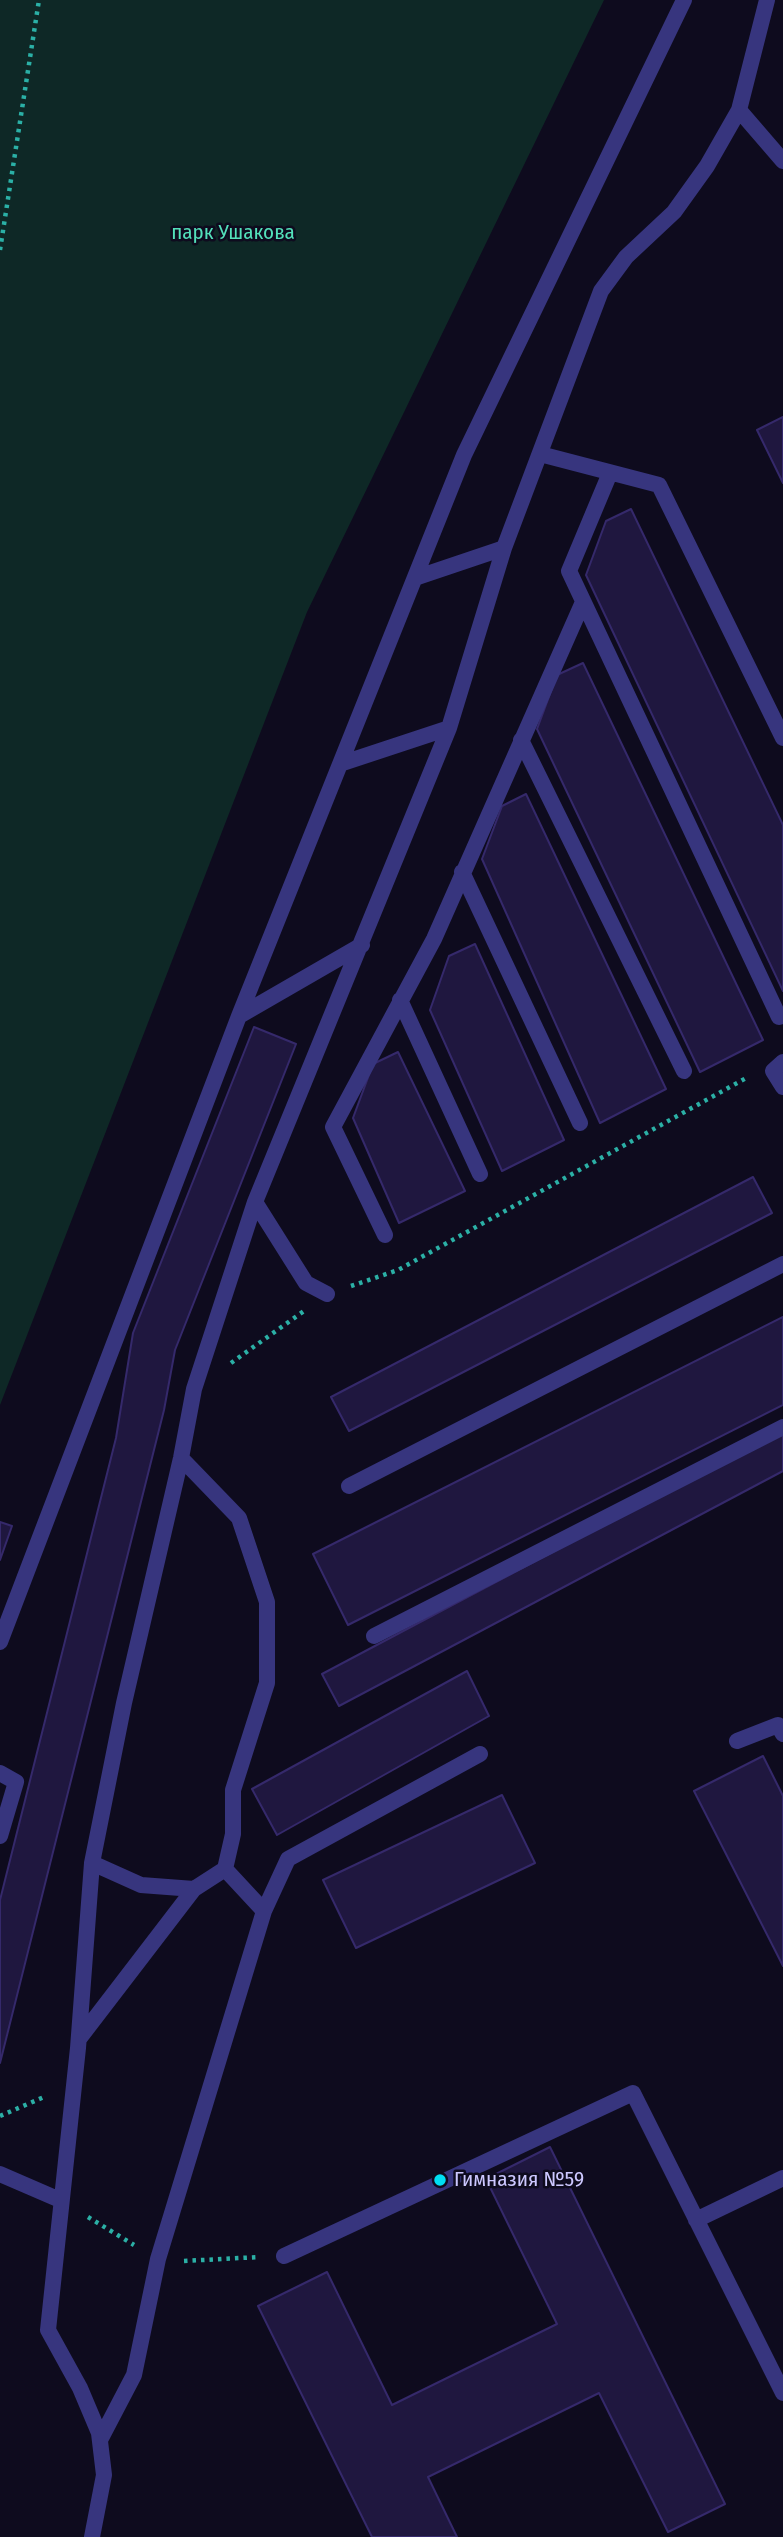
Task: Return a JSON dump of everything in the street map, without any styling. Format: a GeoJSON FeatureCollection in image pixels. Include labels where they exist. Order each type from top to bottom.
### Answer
{"type":"FeatureCollection","features":[{"type":"Feature","properties":{"kind":"lane"},"geometry":{"type":"LineString","coordinates":[[0,1642],[239,1016],[464,455],[684,0]]}},
{"type":"Feature","properties":{"kind":"lane"},"geometry":{"type":"LineString","coordinates":[[92,2537],[104,2475],[100,2440],[80,2388],[48,2330],[79,2039],[92,1863],[124,1703],[181,1458],[194,1390],[255,1202],[449,728],[504,548],[601,291],[626,257],[674,212],[707,166],[739,110],[767,0]]}},
{"type":"Feature","properties":{"kind":"lane"},"geometry":{"type":"LineString","coordinates":[[739,110],[783,161]]}},
{"type":"Feature","properties":{"kind":"lane"},"geometry":{"type":"LineString","coordinates":[[540,454],[659,485],[783,738]]}},
{"type":"Feature","properties":{"kind":"lane"},"geometry":{"type":"LineString","coordinates":[[610,472],[569,571],[779,1017]]}},
{"type":"Feature","properties":{"kind":"lane"},"geometry":{"type":"LineString","coordinates":[[415,578],[504,548]]}},
{"type":"Feature","properties":{"kind":"lane"},"geometry":{"type":"LineString","coordinates":[[385,1235],[333,1127],[434,939],[583,602]]}},
{"type":"Feature","properties":{"kind":"lane"},"geometry":{"type":"LineString","coordinates":[[343,762],[449,728]]}},
{"type":"Feature","properties":{"kind":"lane"},"geometry":{"type":"LineString","coordinates":[[521,740],[684,1071]]}},
{"type":"Feature","properties":{"kind":"lane"},"geometry":{"type":"LineString","coordinates":[[462,872],[580,1123]]}},
{"type":"Feature","properties":{"kind":"lane"},"geometry":{"type":"LineString","coordinates":[[239,1016],[362,945]]}},
{"type":"Feature","properties":{"kind":"lane"},"geometry":{"type":"LineString","coordinates":[[400,1000],[480,1174]]}},
{"type":"Feature","properties":{"kind":"lane"},"geometry":{"type":"LineString","coordinates":[[778,1066],[783,1087]]}},
{"type":"Feature","properties":{"kind":"lane"},"geometry":{"type":"LineString","coordinates":[[255,1202],[306,1283],[327,1294]]}},
{"type":"Feature","properties":{"kind":"lane"},"geometry":{"type":"LineString","coordinates":[[349,1486],[783,1264]]}},
{"type":"Feature","properties":{"kind":"lane"},"geometry":{"type":"LineString","coordinates":[[374,1636],[783,1427]]}},
{"type":"Feature","properties":{"kind":"lane"},"geometry":{"type":"LineString","coordinates":[[79,2039],[194,1889],[225,1869],[233,1834],[233,1790],[267,1684],[267,1602],[239,1518],[181,1458]]}},
{"type":"Feature","properties":{"kind":"lane"},"geometry":{"type":"LineString","coordinates":[[737,1741],[778,1725],[783,1734]]}},
{"type":"Feature","properties":{"kind":"lane"},"geometry":{"type":"LineString","coordinates":[[100,2440],[134,2375],[158,2259],[264,1911],[288,1859],[480,1754]]}},
{"type":"Feature","properties":{"kind":"lane"},"geometry":{"type":"LineString","coordinates":[[0,1773],[16,1782],[0,1836]]}},
{"type":"Feature","properties":{"kind":"lane"},"geometry":{"type":"LineString","coordinates":[[92,1863],[141,1885],[194,1889]]}},
{"type":"Feature","properties":{"kind":"lane"},"geometry":{"type":"LineString","coordinates":[[225,1869],[264,1911]]}},
{"type":"Feature","properties":{"kind":"lane"},"geometry":{"type":"LineString","coordinates":[[284,2256],[633,2093],[783,2393]]}},
{"type":"Feature","properties":{"kind":"lane"},"geometry":{"type":"LineString","coordinates":[[0,2174],[60,2200]]}},
{"type":"Feature","properties":{"kind":"lane"},"geometry":{"type":"LineString","coordinates":[[696,2220],[783,2178]]}},
{"type":"Feature","properties":{"kind":"path"},"geometry":{"type":"LineString","coordinates":[[0,250],[39,0]]}},
{"type":"Feature","properties":{"kind":"path"},"geometry":{"type":"LineString","coordinates":[[194,1390],[327,1294],[398,1270],[740,1078],[778,1066]]}},
{"type":"Feature","properties":{"kind":"path"},"geometry":{"type":"LineString","coordinates":[[0,2116],[74,2084]]}},
{"type":"Feature","properties":{"kind":"green space","name":"парк Ушакова"},"geometry":{"type":"Polygon","coordinates":[[[0,0],[604,0],[307,612],[0,1405],[0,0]]]}},
{"type":"Feature","properties":{"kind":"building"},"geometry":{"type":"Polygon","coordinates":[[[783,417],[783,483],[757,430],[783,417]]]}},
{"type":"Feature","properties":{"kind":"building"},"geometry":{"type":"Polygon","coordinates":[[[631,509],[783,825],[783,991],[586,575],[606,521],[631,509]]]}},
{"type":"Feature","properties":{"kind":"building"},"geometry":{"type":"Polygon","coordinates":[[[583,663],[763,1040],[700,1072],[537,729],[557,675],[583,663]]]}},
{"type":"Feature","properties":{"kind":"building"},"geometry":{"type":"Polygon","coordinates":[[[526,794],[666,1089],[600,1123],[482,859],[502,806],[526,794]]]}},
{"type":"Feature","properties":{"kind":"building"},"geometry":{"type":"Polygon","coordinates":[[[475,944],[564,1140],[502,1171],[430,1010],[449,956],[475,944]]]}},
{"type":"Feature","properties":{"kind":"building"},"geometry":{"type":"Polygon","coordinates":[[[254,1027],[296,1044],[175,1350],[164,1410],[0,2063],[0,1900],[116,1438],[133,1333],[254,1027]]]}},
{"type":"Feature","properties":{"kind":"building"},"geometry":{"type":"Polygon","coordinates":[[[398,1052],[465,1191],[399,1223],[353,1118],[373,1064],[398,1052]]]}},
{"type":"Feature","properties":{"kind":"building"},"geometry":{"type":"Polygon","coordinates":[[[753,1177],[772,1213],[349,1431],[331,1397],[753,1177]]]}},
{"type":"Feature","properties":{"kind":"building"},"geometry":{"type":"Polygon","coordinates":[[[783,1317],[783,1405],[348,1625],[313,1554],[783,1317]]]}},
{"type":"Feature","properties":{"kind":"building"},"geometry":{"type":"Polygon","coordinates":[[[783,1430],[783,1471],[339,1706],[322,1674],[783,1430]]]}},
{"type":"Feature","properties":{"kind":"building"},"geometry":{"type":"Polygon","coordinates":[[[0,1522],[12,1526],[0,1560],[0,1522]]]}},
{"type":"Feature","properties":{"kind":"building"},"geometry":{"type":"Polygon","coordinates":[[[467,1671],[489,1716],[277,1835],[252,1789],[467,1671]]]}},
{"type":"Feature","properties":{"kind":"building"},"geometry":{"type":"Polygon","coordinates":[[[763,1756],[783,1796],[783,1966],[694,1791],[763,1756]]]}},
{"type":"Feature","properties":{"kind":"building"},"geometry":{"type":"Polygon","coordinates":[[[502,1795],[535,1863],[356,1948],[323,1880],[502,1795]]]}},
{"type":"Feature","properties":{"kind":"building"},"geometry":{"type":"Polygon","coordinates":[[[550,2147],[725,2504],[668,2532],[599,2393],[428,2477],[457,2537],[372,2537],[258,2306],[327,2272],[392,2405],[557,2324],[486,2179],[550,2147]]]}},
{"type":"Feature","properties":{"kind":"place","name":"Гимназия №59"},"geometry":{"type":"Point","coordinates":[440,2180]}}]}
